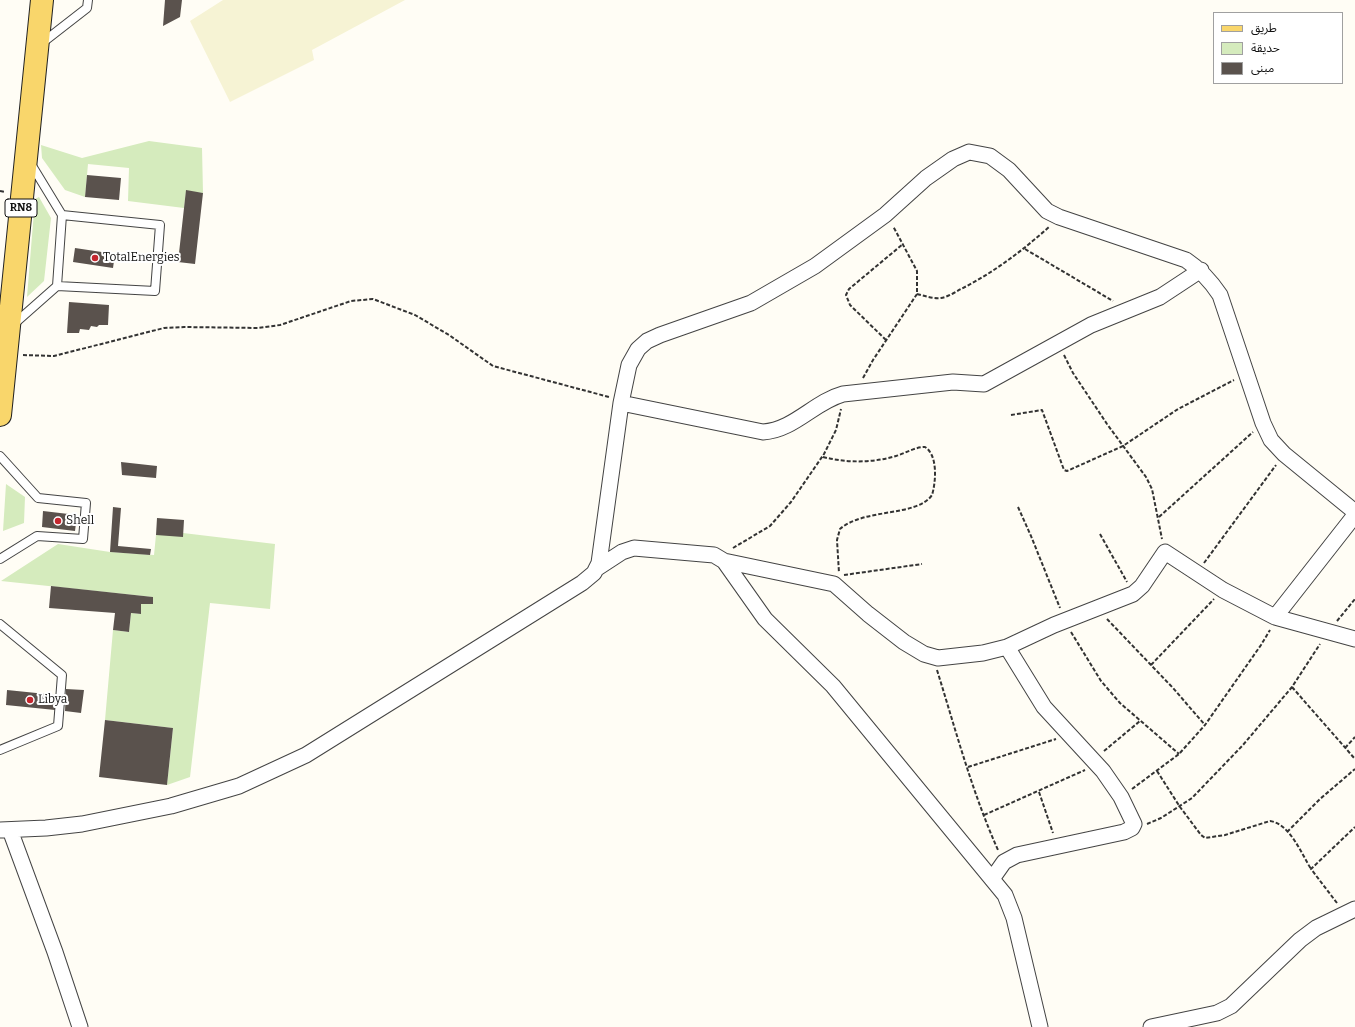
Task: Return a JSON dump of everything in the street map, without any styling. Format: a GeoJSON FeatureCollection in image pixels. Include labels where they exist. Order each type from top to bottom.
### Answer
{"type":"FeatureCollection","features":[{"type":"Feature","properties":{"kind":"main road","name":"RN8"},"geometry":{"type":"LineString","coordinates":[[0,279],[27,0]]}},
{"type":"Feature","properties":{"kind":"main road","name":"RN8"},"geometry":{"type":"LineString","coordinates":[[0,415],[42,0]]}},
{"type":"Feature","properties":{"kind":"street"},"geometry":{"type":"LineString","coordinates":[[596,570],[603,540],[621,402],[627,373],[633,357],[638,349],[647,341],[728,312],[772,292],[815,266],[885,215],[937,170],[953,159],[969,152],[990,156],[1009,170],[1047,211],[1059,217],[1186,260],[1202,270],[1220,295],[1263,423],[1271,440],[1284,454],[1355,513],[1275,617]]}},
{"type":"Feature","properties":{"kind":"street"},"geometry":{"type":"LineString","coordinates":[[621,402],[763,432],[779,430],[830,399],[850,394],[952,382],[984,384],[1091,325],[1160,297],[1202,270]]}},
{"type":"Feature","properties":{"kind":"street"},"geometry":{"type":"LineString","coordinates":[[80,1027],[55,952],[5,830],[46,828],[116,817],[170,806],[239,786],[306,755],[576,587],[596,570],[622,552],[634,548],[690,552],[834,584],[893,634],[919,652],[933,657],[983,653],[1007,647],[1064,621],[1133,594],[1142,586],[1165,552],[1223,590],[1275,617],[1355,640]]}},
{"type":"Feature","properties":{"kind":"street"},"geometry":{"type":"LineString","coordinates":[[721,559],[765,619],[833,686],[1005,895],[1012,910],[1040,1027]]}},
{"type":"Feature","properties":{"kind":"street"},"geometry":{"type":"LineString","coordinates":[[992,879],[1004,862],[1017,855],[1058,848],[1124,832],[1133,827],[1133,821],[1121,797],[1096,762],[1044,707],[1007,647]]}},
{"type":"Feature","properties":{"kind":"street"},"geometry":{"type":"LineString","coordinates":[[1151,1027],[1217,1013],[1231,1006],[1300,940],[1316,928],[1350,911]]}},
{"type":"Feature","properties":{"kind":"lane"},"geometry":{"type":"LineString","coordinates":[[38,46],[87,8],[88,0]]}},
{"type":"Feature","properties":{"kind":"lane"},"geometry":{"type":"LineString","coordinates":[[27,157],[62,215],[57,286]]}},
{"type":"Feature","properties":{"kind":"lane"},"geometry":{"type":"LineString","coordinates":[[9,328],[57,286],[155,291],[160,225],[62,215]]}},
{"type":"Feature","properties":{"kind":"lane"},"geometry":{"type":"LineString","coordinates":[[0,456],[38,498],[86,503],[83,539],[37,536],[0,559]]}},
{"type":"Feature","properties":{"kind":"lane"},"geometry":{"type":"LineString","coordinates":[[0,624],[62,675],[58,726],[0,750]]}},
{"type":"Feature","properties":{"kind":"path"},"geometry":{"type":"LineString","coordinates":[[721,559],[770,526],[791,502],[823,457],[836,430],[850,394],[917,294],[917,271],[903,244],[885,215]]}},
{"type":"Feature","properties":{"kind":"path"},"geometry":{"type":"LineString","coordinates":[[917,294],[928,297],[942,298],[980,279],[1025,248],[1059,217]]}},
{"type":"Feature","properties":{"kind":"path"},"geometry":{"type":"LineString","coordinates":[[886,340],[850,305],[846,295],[849,289],[903,244]]}},
{"type":"Feature","properties":{"kind":"path"},"geometry":{"type":"LineString","coordinates":[[1025,248],[1128,310]]}},
{"type":"Feature","properties":{"kind":"path"},"geometry":{"type":"LineString","coordinates":[[6,352],[35,356],[54,356],[164,328],[269,327],[291,322],[351,301],[373,299],[414,315],[450,335],[493,366],[621,402]]}},
{"type":"Feature","properties":{"kind":"path"},"geometry":{"type":"LineString","coordinates":[[1059,344],[1073,373],[1146,477],[1152,489],[1165,552]]}},
{"type":"Feature","properties":{"kind":"path"},"geometry":{"type":"LineString","coordinates":[[1011,415],[1042,410],[1065,471],[1123,446],[1178,409],[1246,373]]}},
{"type":"Feature","properties":{"kind":"path"},"geometry":{"type":"LineString","coordinates":[[1159,517],[1263,423]]}},
{"type":"Feature","properties":{"kind":"path"},"geometry":{"type":"LineString","coordinates":[[823,457],[835,460],[863,462],[897,456],[922,447],[928,448],[932,458],[935,474],[934,489],[930,498],[918,506],[879,513],[850,522],[840,529],[837,540],[840,563],[839,576],[922,564]]}},
{"type":"Feature","properties":{"kind":"path"},"geometry":{"type":"LineString","coordinates":[[1196,573],[1284,454]]}},
{"type":"Feature","properties":{"kind":"path"},"geometry":{"type":"LineString","coordinates":[[1018,507],[1031,536],[1064,621],[1101,681],[1120,703],[1179,754]]}},
{"type":"Feature","properties":{"kind":"path"},"geometry":{"type":"LineString","coordinates":[[1100,534],[1133,594]]}},
{"type":"Feature","properties":{"kind":"path"},"geometry":{"type":"LineString","coordinates":[[1151,665],[1223,590]]}},
{"type":"Feature","properties":{"kind":"path"},"geometry":{"type":"LineString","coordinates":[[1133,827],[1161,818],[1192,798],[1243,745],[1292,687],[1328,632],[1355,599]]}},
{"type":"Feature","properties":{"kind":"path"},"geometry":{"type":"LineString","coordinates":[[1095,609],[1151,665],[1206,725]]}},
{"type":"Feature","properties":{"kind":"path"},"geometry":{"type":"LineString","coordinates":[[1121,797],[1179,754],[1206,725],[1261,645],[1275,617]]}},
{"type":"Feature","properties":{"kind":"path"},"geometry":{"type":"LineString","coordinates":[[933,657],[955,733],[984,815],[1004,862]]}},
{"type":"Feature","properties":{"kind":"path"},"geometry":{"type":"LineString","coordinates":[[1292,687],[1355,759]]}},
{"type":"Feature","properties":{"kind":"path"},"geometry":{"type":"LineString","coordinates":[[984,815],[1039,791],[1096,762],[1140,721]]}},
{"type":"Feature","properties":{"kind":"path"},"geometry":{"type":"LineString","coordinates":[[968,767],[1020,752],[1070,734]]}},
{"type":"Feature","properties":{"kind":"path"},"geometry":{"type":"LineString","coordinates":[[1345,748],[1355,737]]}},
{"type":"Feature","properties":{"kind":"path"},"geometry":{"type":"LineString","coordinates":[[1287,832],[1320,799],[1355,769]]}},
{"type":"Feature","properties":{"kind":"path"},"geometry":{"type":"LineString","coordinates":[[1157,771],[1180,807],[1201,835],[1205,838],[1225,835],[1270,821],[1282,825],[1311,869],[1350,911]]}},
{"type":"Feature","properties":{"kind":"path"},"geometry":{"type":"LineString","coordinates":[[1039,791],[1058,848]]}},
{"type":"Feature","properties":{"kind":"path"},"geometry":{"type":"LineString","coordinates":[[1311,869],[1355,828]]}},
{"type":"Feature","properties":{"kind":"shaded area"},"geometry":{"type":"Polygon","coordinates":[[[223,0],[405,0],[312,50],[314,60],[230,102],[190,21],[223,0]]]}},
{"type":"Feature","properties":{"kind":"green space"},"geometry":{"type":"Polygon","coordinates":[[[149,141],[202,148],[203,193],[186,191],[184,208],[128,201],[129,168],[88,164],[85,197],[65,190],[42,158],[41,145],[82,158],[149,141]]]}},
{"type":"Feature","properties":{"kind":"green space"},"geometry":{"type":"Polygon","coordinates":[[[39,197],[51,218],[44,281],[27,297],[35,199],[39,197]]]}},
{"type":"Feature","properties":{"kind":"green space"},"geometry":{"type":"Polygon","coordinates":[[[6,484],[25,497],[24,523],[3,531],[6,484]]]}},
{"type":"Feature","properties":{"kind":"green space"},"geometry":{"type":"Polygon","coordinates":[[[183,533],[275,544],[270,609],[210,603],[190,777],[167,785],[173,728],[105,720],[113,630],[129,632],[131,613],[140,614],[141,604],[152,604],[153,597],[1,581],[58,544],[110,552],[154,555],[156,535],[183,533]]]}},
{"type":"Feature","properties":{"kind":"building"},"geometry":{"type":"Polygon","coordinates":[[[165,0],[182,0],[180,17],[163,26],[165,0]]]}},
{"type":"Feature","properties":{"kind":"building"},"geometry":{"type":"Polygon","coordinates":[[[87,175],[121,178],[119,200],[85,197],[87,175]]]}},
{"type":"Feature","properties":{"kind":"building"},"geometry":{"type":"Polygon","coordinates":[[[186,190],[203,193],[195,264],[178,262],[186,190]]]}},
{"type":"Feature","properties":{"kind":"building"},"geometry":{"type":"Polygon","coordinates":[[[75,248],[115,254],[113,268],[73,262],[75,248]]]}},
{"type":"Feature","properties":{"kind":"building"},"geometry":{"type":"Polygon","coordinates":[[[69,302],[109,305],[108,325],[99,325],[97,327],[91,326],[89,330],[80,329],[79,333],[67,333],[69,302]]]}},
{"type":"Feature","properties":{"kind":"building"},"geometry":{"type":"Polygon","coordinates":[[[121,462],[157,466],[156,478],[122,475],[121,462]]]}},
{"type":"Feature","properties":{"kind":"building"},"geometry":{"type":"Polygon","coordinates":[[[113,507],[121,508],[118,546],[151,549],[150,555],[110,552],[113,507]]]}},
{"type":"Feature","properties":{"kind":"building"},"geometry":{"type":"Polygon","coordinates":[[[43,511],[77,515],[75,531],[42,527],[43,511]]]}},
{"type":"Feature","properties":{"kind":"building"},"geometry":{"type":"Polygon","coordinates":[[[157,518],[184,520],[183,537],[156,535],[157,518]]]}},
{"type":"Feature","properties":{"kind":"building"},"geometry":{"type":"Polygon","coordinates":[[[51,586],[153,597],[153,604],[141,604],[141,614],[131,613],[129,632],[113,630],[115,613],[49,608],[51,586]]]}},
{"type":"Feature","properties":{"kind":"building"},"geometry":{"type":"Polygon","coordinates":[[[66,689],[84,690],[81,713],[65,711],[66,689]]]}},
{"type":"Feature","properties":{"kind":"building"},"geometry":{"type":"Polygon","coordinates":[[[7,690],[56,695],[55,710],[6,705],[7,690]]]}},
{"type":"Feature","properties":{"kind":"building"},"geometry":{"type":"Polygon","coordinates":[[[105,720],[173,728],[167,785],[99,777],[105,720]]]}},
{"type":"Feature","properties":{"kind":"place","name":"TotalEnergies"},"geometry":{"type":"Point","coordinates":[95,258]}},
{"type":"Feature","properties":{"kind":"place","name":"Shell"},"geometry":{"type":"Point","coordinates":[58,521]}},
{"type":"Feature","properties":{"kind":"place","name":"Libya"},"geometry":{"type":"Point","coordinates":[30,700]}}]}
